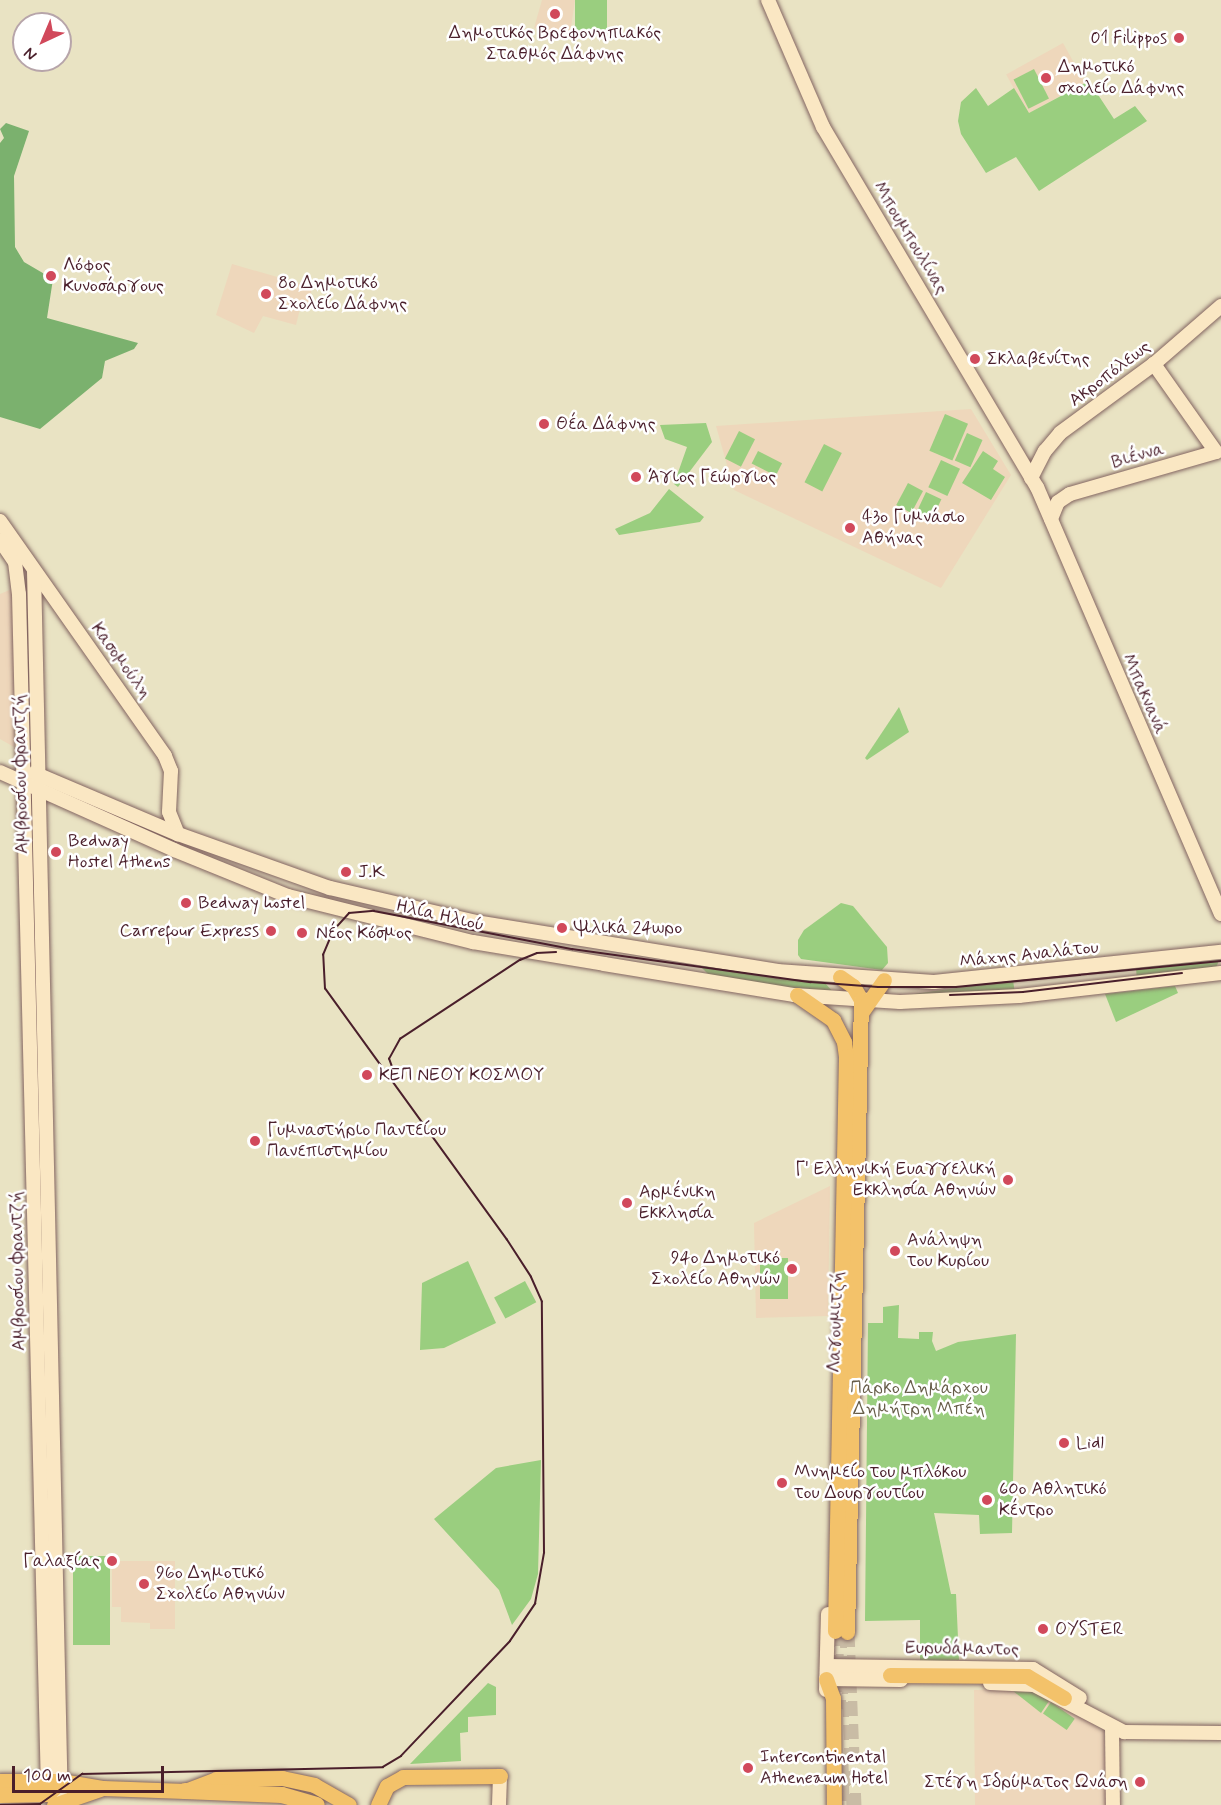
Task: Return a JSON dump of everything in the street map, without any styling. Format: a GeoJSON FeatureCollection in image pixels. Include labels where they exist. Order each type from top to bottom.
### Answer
{"type":"FeatureCollection","features":[{"type":"Feature","properties":{"kind":"highway"},"geometry":{"type":"LineString","coordinates":[[185,1791],[282,1795],[317,1805]]}},
{"type":"Feature","properties":{"kind":"main road","name":"Μπουμπουλίνας"},"geometry":{"type":"LineString","coordinates":[[768,0],[823,127],[1034,482]]}},
{"type":"Feature","properties":{"kind":"main road","name":"Ακροπόλεως"},"geometry":{"type":"LineString","coordinates":[[1034,482],[1045,450],[1060,433],[1154,364],[1221,306]]}},
{"type":"Feature","properties":{"kind":"main road","name":"Βιέννα"},"geometry":{"type":"LineString","coordinates":[[1034,482],[1071,494],[1216,452],[1154,364]]}},
{"type":"Feature","properties":{"kind":"main road","name":"Μπακνανά"},"geometry":{"type":"LineString","coordinates":[[1034,482],[1221,914]]}},
{"type":"Feature","properties":{"kind":"main road"},"geometry":{"type":"LineString","coordinates":[[1051,519],[1058,502],[1071,494]]}},
{"type":"Feature","properties":{"kind":"main road","name":"Κασομούλη"},"geometry":{"type":"LineString","coordinates":[[0,521],[165,756],[171,771],[169,812],[178,834]]}},
{"type":"Feature","properties":{"kind":"main road","name":"Αμβροσίου Φραντζή"},"geometry":{"type":"LineString","coordinates":[[0,540],[13,558],[19,594],[54,1796]]}},
{"type":"Feature","properties":{"kind":"main road","name":"Αμβροσίου Φραντζή"},"geometry":{"type":"LineString","coordinates":[[34,571],[54,1796]]}},
{"type":"Feature","properties":{"kind":"main road","name":"Ηλία Ηλιού"},"geometry":{"type":"LineString","coordinates":[[24,768],[178,834],[322,886],[476,922],[657,953],[840,977]]}},
{"type":"Feature","properties":{"kind":"main road","name":"Ηλία Ηλιού"},"geometry":{"type":"LineString","coordinates":[[0,772],[257,886],[349,913],[473,942],[863,1004]]}},
{"type":"Feature","properties":{"kind":"main road","name":"Μάχης Αναλάτου"},"geometry":{"type":"LineString","coordinates":[[840,977],[934,982],[1221,952]]}},
{"type":"Feature","properties":{"kind":"main road"},"geometry":{"type":"LineString","coordinates":[[863,1004],[934,1003],[1221,973]]}},
{"type":"Feature","properties":{"kind":"main road"},"geometry":{"type":"LineString","coordinates":[[840,977],[853,986],[863,1004]]}},
{"type":"Feature","properties":{"kind":"main road"},"geometry":{"type":"LineString","coordinates":[[863,1004],[884,980]]}},
{"type":"Feature","properties":{"kind":"main road","name":"Λαγουμιτζή"},"geometry":{"type":"LineString","coordinates":[[796,995],[833,1020],[844,1042],[841,1632],[863,1004]]}},
{"type":"Feature","properties":{"kind":"main road","name":"Λαγουμιτζή"},"geometry":{"type":"LineString","coordinates":[[828,1805],[826,1673],[837,1314],[841,1297]]}},
{"type":"Feature","properties":{"kind":"main road","name":"Ευρυδάμαντος"},"geometry":{"type":"LineString","coordinates":[[826,1673],[1033,1669],[1101,1714],[1112,1728]]}},
{"type":"Feature","properties":{"kind":"main road"},"geometry":{"type":"LineString","coordinates":[[826,1673],[832,1698],[834,1805]]}},
{"type":"Feature","properties":{"kind":"main road","name":"Ευρυδάμαντος"},"geometry":{"type":"LineString","coordinates":[[826,1673],[1028,1684],[1064,1698],[1112,1728],[1133,1734],[1221,1733]]}},
{"type":"Feature","properties":{"kind":"main road"},"geometry":{"type":"LineString","coordinates":[[890,1675],[1027,1676],[1064,1698]]}},
{"type":"Feature","properties":{"kind":"main road"},"geometry":{"type":"LineString","coordinates":[[1112,1728],[1113,1805]]}},
{"type":"Feature","properties":{"kind":"main road"},"geometry":{"type":"LineString","coordinates":[[378,1805],[387,1786],[403,1778],[500,1776],[499,1805]]}},
{"type":"Feature","properties":{"kind":"main road"},"geometry":{"type":"LineString","coordinates":[[0,1795],[54,1796],[103,1788],[185,1791],[216,1779],[282,1778],[314,1785],[349,1805]]}},
{"type":"Feature","properties":{"kind":"main road"},"geometry":{"type":"LineString","coordinates":[[0,1781],[54,1796]]}},
{"type":"Feature","properties":{"kind":"shaded area","name":"Δημοτικός Βρεφονηπιακός Σταθμός Δάφνης"},"geometry":{"type":"Polygon","coordinates":[[[542,0],[575,0],[570,34],[534,28],[542,0]]]}},
{"type":"Feature","properties":{"kind":"shaded area","name":"Δημοτικό σχολείο Δάφνης"},"geometry":{"type":"Polygon","coordinates":[[[1063,43],[1085,82],[1028,114],[1006,75],[1063,43]]]}},
{"type":"Feature","properties":{"kind":"shaded area","name":"8ο Δημοτικό Σχολείο Δάφνης"},"geometry":{"type":"Polygon","coordinates":[[[232,264],[312,287],[308,308],[301,305],[296,325],[263,316],[254,333],[216,315],[232,264]]]}},
{"type":"Feature","properties":{"kind":"shaded area"},"geometry":{"type":"Polygon","coordinates":[[[971,409],[1011,475],[941,588],[734,490],[716,426],[971,409]]]}},
{"type":"Feature","properties":{"kind":"shaded area"},"geometry":{"type":"Polygon","coordinates":[[[12,589],[15,598],[14,747],[0,739],[0,594],[12,589]]]}},
{"type":"Feature","properties":{"kind":"shaded area","name":"94ο Δημοτικό Σχολείο Αθηνών"},"geometry":{"type":"Polygon","coordinates":[[[830,1186],[828,1316],[756,1318],[754,1223],[830,1186]]]}},
{"type":"Feature","properties":{"kind":"shaded area","name":"96ο Δημοτικό Σχολείο Αθηνών"},"geometry":{"type":"Polygon","coordinates":[[[112,1561],[175,1561],[175,1629],[150,1629],[150,1623],[121,1622],[121,1607],[112,1607],[112,1561]]]}},
{"type":"Feature","properties":{"kind":"shaded area"},"geometry":{"type":"Polygon","coordinates":[[[1021,1688],[1045,1692],[1104,1732],[1107,1805],[975,1805],[974,1690],[1021,1688]]]}},
{"type":"Feature","properties":{"kind":"green space"},"geometry":{"type":"Polygon","coordinates":[[[575,0],[607,0],[607,34],[575,34],[575,0]]]}},
{"type":"Feature","properties":{"kind":"green space"},"geometry":{"type":"Polygon","coordinates":[[[1034,69],[1049,98],[1028,109],[1014,79],[1034,69]]]}},
{"type":"Feature","properties":{"kind":"green space"},"geometry":{"type":"Polygon","coordinates":[[[1089,81],[1114,119],[1135,106],[1147,121],[1039,191],[1016,157],[986,173],[961,134],[958,121],[961,102],[976,88],[988,106],[1014,88],[1029,113],[1089,81]]]}},
{"type":"Feature","properties":{"kind":"green space"},"geometry":{"type":"Polygon","coordinates":[[[6,123],[29,131],[14,176],[15,247],[24,262],[53,279],[47,318],[138,343],[134,349],[105,361],[102,378],[40,429],[0,417],[0,143],[4,138],[0,129],[6,123]]]}},
{"type":"Feature","properties":{"kind":"green space"},"geometry":{"type":"Polygon","coordinates":[[[945,414],[968,424],[952,461],[929,451],[945,414]]]}},
{"type":"Feature","properties":{"kind":"green space"},"geometry":{"type":"Polygon","coordinates":[[[706,423],[712,442],[678,487],[674,484],[687,447],[665,439],[660,425],[706,423]]]}},
{"type":"Feature","properties":{"kind":"green space"},"geometry":{"type":"Polygon","coordinates":[[[739,431],[755,439],[741,467],[725,459],[739,431]]]}},
{"type":"Feature","properties":{"kind":"green space"},"geometry":{"type":"Polygon","coordinates":[[[967,433],[983,440],[970,467],[955,460],[967,433]]]}},
{"type":"Feature","properties":{"kind":"green space"},"geometry":{"type":"Polygon","coordinates":[[[824,444],[842,453],[822,491],[804,482],[824,444]]]}},
{"type":"Feature","properties":{"kind":"green space"},"geometry":{"type":"Polygon","coordinates":[[[758,451],[782,463],[776,476],[752,463],[758,451]]]}},
{"type":"Feature","properties":{"kind":"green space"},"geometry":{"type":"Polygon","coordinates":[[[983,451],[998,461],[993,469],[1005,477],[991,500],[962,483],[983,451]]]}},
{"type":"Feature","properties":{"kind":"green space"},"geometry":{"type":"Polygon","coordinates":[[[941,460],[960,469],[947,496],[928,487],[941,460]]]}},
{"type":"Feature","properties":{"kind":"green space"},"geometry":{"type":"Polygon","coordinates":[[[908,483],[923,491],[911,513],[896,505],[908,483]]]}},
{"type":"Feature","properties":{"kind":"green space"},"geometry":{"type":"Polygon","coordinates":[[[669,489],[704,517],[700,522],[619,535],[615,529],[650,513],[669,489]]]}},
{"type":"Feature","properties":{"kind":"green space"},"geometry":{"type":"Polygon","coordinates":[[[926,492],[941,499],[931,522],[915,515],[926,492]]]}},
{"type":"Feature","properties":{"kind":"green space"},"geometry":{"type":"Polygon","coordinates":[[[899,707],[909,732],[867,760],[865,758],[899,707]]]}},
{"type":"Feature","properties":{"kind":"green space"},"geometry":{"type":"Polygon","coordinates":[[[841,903],[853,906],[887,947],[888,963],[882,970],[801,959],[798,955],[798,940],[804,930],[841,903]]]}},
{"type":"Feature","properties":{"kind":"green space"},"geometry":{"type":"Polygon","coordinates":[[[1219,960],[1215,971],[1137,981],[1136,968],[1219,960]]]}},
{"type":"Feature","properties":{"kind":"green space"},"geometry":{"type":"Polygon","coordinates":[[[698,964],[824,982],[835,994],[713,979],[698,964]]]}},
{"type":"Feature","properties":{"kind":"green space"},"geometry":{"type":"Polygon","coordinates":[[[1013,980],[1015,994],[909,1009],[907,995],[1013,980]]]}},
{"type":"Feature","properties":{"kind":"green space"},"geometry":{"type":"Polygon","coordinates":[[[1175,986],[1178,993],[1116,1022],[1105,994],[1175,986]]]}},
{"type":"Feature","properties":{"kind":"green space"},"geometry":{"type":"Polygon","coordinates":[[[760,1258],[788,1258],[788,1299],[760,1299],[760,1258]]]}},
{"type":"Feature","properties":{"kind":"green space"},"geometry":{"type":"Polygon","coordinates":[[[468,1261],[496,1323],[444,1348],[420,1350],[422,1283],[468,1261]]]}},
{"type":"Feature","properties":{"kind":"green space"},"geometry":{"type":"Polygon","coordinates":[[[525,1281],[536,1302],[505,1319],[494,1297],[525,1281]]]}},
{"type":"Feature","properties":{"kind":"green space","name":"Πάρκο Δημάρχου Δημήτρη Μπέη"},"geometry":{"type":"Polygon","coordinates":[[[899,1305],[898,1338],[919,1339],[919,1332],[933,1332],[932,1341],[936,1351],[958,1342],[1016,1334],[1012,1533],[980,1534],[979,1515],[934,1513],[951,1594],[956,1594],[959,1660],[920,1662],[920,1620],[865,1621],[868,1323],[883,1323],[883,1307],[899,1305]]]}},
{"type":"Feature","properties":{"kind":"green space"},"geometry":{"type":"Polygon","coordinates":[[[541,1460],[538,1574],[531,1599],[512,1625],[499,1590],[434,1519],[496,1468],[541,1460]]]}},
{"type":"Feature","properties":{"kind":"green space"},"geometry":{"type":"Polygon","coordinates":[[[73,1556],[110,1556],[110,1645],[73,1645],[73,1556]]]}},
{"type":"Feature","properties":{"kind":"green space"},"geometry":{"type":"Polygon","coordinates":[[[488,1683],[496,1687],[496,1715],[468,1717],[468,1732],[460,1733],[461,1761],[410,1764],[488,1683]]]}},
{"type":"Feature","properties":{"kind":"green space"},"geometry":{"type":"Polygon","coordinates":[[[1013,1691],[1034,1692],[1049,1701],[1041,1713],[1013,1691]]]}},
{"type":"Feature","properties":{"kind":"green space"},"geometry":{"type":"Polygon","coordinates":[[[1051,1702],[1075,1719],[1067,1730],[1043,1713],[1051,1702]]]}},
{"type":"Feature","properties":{"kind":"tunnel"},"geometry":{"type":"LineString","coordinates":[[835,1631],[839,1709]]}},
{"type":"Feature","properties":{"kind":"tunnel"},"geometry":{"type":"LineString","coordinates":[[847,1632],[854,1805]]}},
{"type":"Feature","properties":{"kind":"tunnel"},"geometry":{"type":"LineString","coordinates":[[841,1763],[842,1805]]}},
{"type":"Feature","properties":{"kind":"tram line"},"geometry":{"type":"LineString","coordinates":[[0,1805],[40,1804],[82,1774],[383,1767],[401,1756],[510,1641],[535,1604],[544,1553],[542,1302],[531,1277],[507,1240],[325,989],[323,955],[333,931],[349,913],[374,911],[572,949],[811,982],[878,987],[956,987],[1221,961]]}},
{"type":"Feature","properties":{"kind":"tram line"},"geometry":{"type":"LineString","coordinates":[[396,1078],[389,1059],[400,1039],[520,960],[537,953],[556,952]]}},
{"type":"Feature","properties":{"kind":"tram line"},"geometry":{"type":"LineString","coordinates":[[950,995],[1023,992],[1182,973]]}},
{"type":"Feature","properties":{"kind":"place","name":"Δημοτικός Βρεφονηπιακός Σταθμός Δάφνης"},"geometry":{"type":"Point","coordinates":[555,14]}},
{"type":"Feature","properties":{"kind":"place","name":"01 Filippos"},"geometry":{"type":"Point","coordinates":[1179,38]}},
{"type":"Feature","properties":{"kind":"place","name":"Δημοτικό σχολείο Δάφνης"},"geometry":{"type":"Point","coordinates":[1046,78]}},
{"type":"Feature","properties":{"kind":"place","name":"Λόφος Κυνοσάργους"},"geometry":{"type":"Point","coordinates":[51,276]}},
{"type":"Feature","properties":{"kind":"place","name":"8ο Δημοτικό Σχολείο Δάφνης"},"geometry":{"type":"Point","coordinates":[266,294]}},
{"type":"Feature","properties":{"kind":"place","name":"Σκλαβενίτης"},"geometry":{"type":"Point","coordinates":[975,359]}},
{"type":"Feature","properties":{"kind":"place","name":"Θέα Δάφνης"},"geometry":{"type":"Point","coordinates":[544,424]}},
{"type":"Feature","properties":{"kind":"place","name":"Άγιος Γεώργιος"},"geometry":{"type":"Point","coordinates":[636,477]}},
{"type":"Feature","properties":{"kind":"place","name":"43ο Γυμνάσιο Αθήνας"},"geometry":{"type":"Point","coordinates":[850,528]}},
{"type":"Feature","properties":{"kind":"place","name":"Bedway Hostel Athens"},"geometry":{"type":"Point","coordinates":[56,852]}},
{"type":"Feature","properties":{"kind":"place","name":"J.K"},"geometry":{"type":"Point","coordinates":[346,872]}},
{"type":"Feature","properties":{"kind":"place","name":"Bedway hostel"},"geometry":{"type":"Point","coordinates":[186,903]}},
{"type":"Feature","properties":{"kind":"place","name":"Ψιλικά 24ωρο"},"geometry":{"type":"Point","coordinates":[562,928]}},
{"type":"Feature","properties":{"kind":"place","name":"Carrefour Express"},"geometry":{"type":"Point","coordinates":[271,931]}},
{"type":"Feature","properties":{"kind":"place","name":"Νέος Κόσμος"},"geometry":{"type":"Point","coordinates":[302,933]}},
{"type":"Feature","properties":{"kind":"place","name":"ΚΕΠ ΝΕΟΥ ΚΟΣΜΟΥ"},"geometry":{"type":"Point","coordinates":[367,1075]}},
{"type":"Feature","properties":{"kind":"place","name":"Γυμναστήριο Παντείου Πανεπιστημίου"},"geometry":{"type":"Point","coordinates":[255,1141]}},
{"type":"Feature","properties":{"kind":"place","name":"Γ' Ελληνική Ευαγγελική Εκκλησία Αθηνών"},"geometry":{"type":"Point","coordinates":[1008,1180]}},
{"type":"Feature","properties":{"kind":"place","name":"Αρμένικη Εκκλησία"},"geometry":{"type":"Point","coordinates":[627,1203]}},
{"type":"Feature","properties":{"kind":"place","name":"Ανάληψη του Κυρίου"},"geometry":{"type":"Point","coordinates":[895,1251]}},
{"type":"Feature","properties":{"kind":"place","name":"94ο Δημοτικό Σχολείο Αθηνών"},"geometry":{"type":"Point","coordinates":[792,1269]}},
{"type":"Feature","properties":{"kind":"place","name":"Lidl"},"geometry":{"type":"Point","coordinates":[1064,1443]}},
{"type":"Feature","properties":{"kind":"place","name":"Μνημείο του μπλόκου του Δουργουτίου"},"geometry":{"type":"Point","coordinates":[782,1483]}},
{"type":"Feature","properties":{"kind":"place","name":"60ο Αθλητικό Κέντρο"},"geometry":{"type":"Point","coordinates":[987,1500]}},
{"type":"Feature","properties":{"kind":"place","name":"Γαλαξίας"},"geometry":{"type":"Point","coordinates":[112,1561]}},
{"type":"Feature","properties":{"kind":"place","name":"96ο Δημοτικό Σχολείο Αθηνών"},"geometry":{"type":"Point","coordinates":[144,1584]}},
{"type":"Feature","properties":{"kind":"place","name":"OYSTER"},"geometry":{"type":"Point","coordinates":[1043,1629]}},
{"type":"Feature","properties":{"kind":"place","name":"Intercontinental Atheneaum Hotel"},"geometry":{"type":"Point","coordinates":[748,1768]}},
{"type":"Feature","properties":{"kind":"place","name":"Στέγη Iδρύματος Ωνάση"},"geometry":{"type":"Point","coordinates":[1140,1782]}}]}
